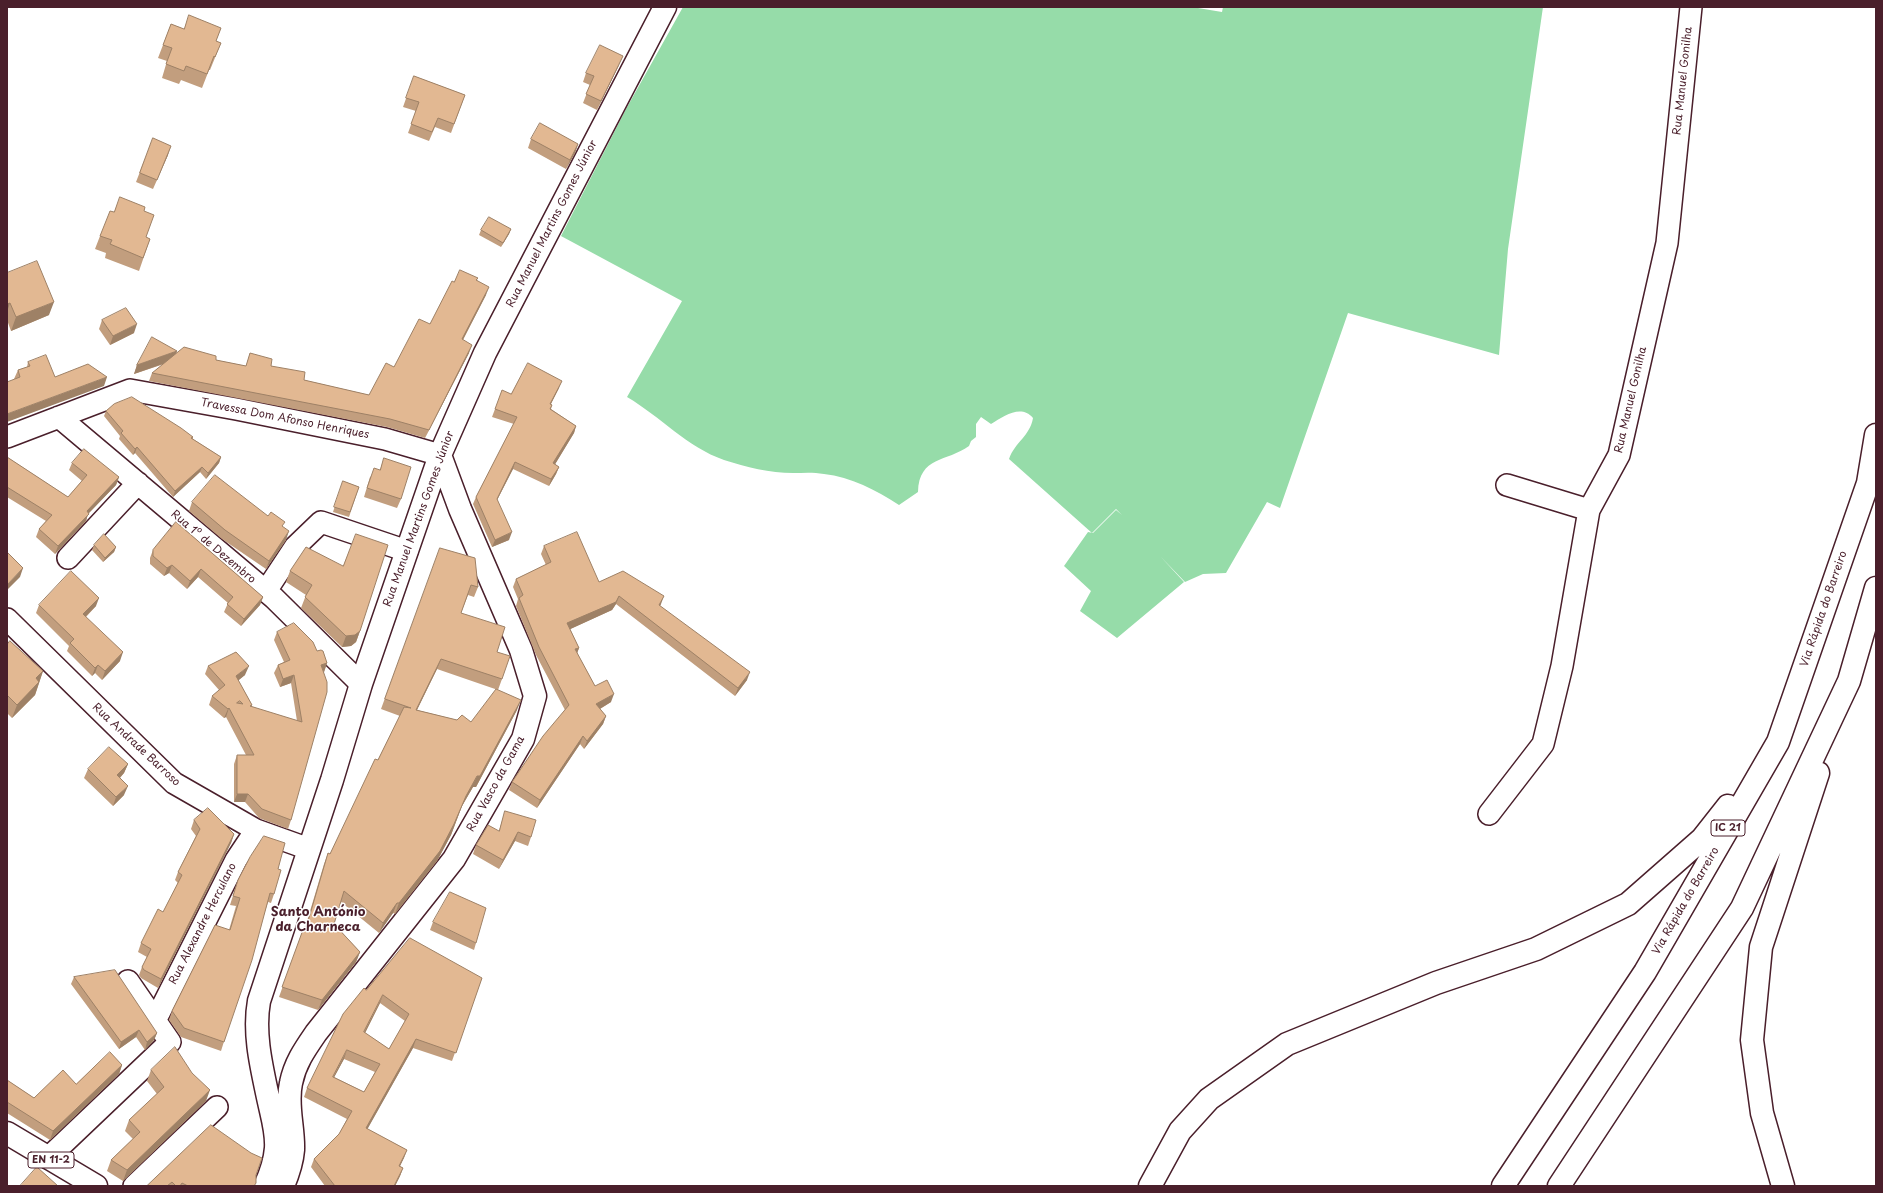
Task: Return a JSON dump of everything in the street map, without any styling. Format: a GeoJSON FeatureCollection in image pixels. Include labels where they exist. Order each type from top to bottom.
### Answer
{"type":"FeatureCollection","features":[{"type":"Feature","properties":{"kind":"main road","name":"Rua Manuel Martins Gomes Júnior"},"geometry":{"type":"LineString","coordinates":[[265,1186],[274,1163],[276,1146],[275,1128],[259,1052],[257,1012],[262,989],[309,849],[361,684],[440,455],[485,353],[665,7]]}},
{"type":"Feature","properties":{"kind":"main road","name":"Via Rápida do Barreiro"},"geometry":{"type":"LineString","coordinates":[[1503,1186],[1645,972],[1778,742],[1868,483],[1876,435]]}},
{"type":"Feature","properties":{"kind":"main road","name":"Rua Vasco da Gama"},"geometry":{"type":"LineString","coordinates":[[283,1186],[290,1169],[293,1151],[289,1100],[291,1083],[297,1061],[316,1033],[454,858],[523,739],[535,696],[521,650],[460,509],[440,455]]}},
{"type":"Feature","properties":{"kind":"main road"},"geometry":{"type":"LineString","coordinates":[[1783,1186],[1762,1113],[1752,1040],[1761,947],[1849,681],[1876,588]]}},
{"type":"Feature","properties":{"kind":"main road"},"geometry":{"type":"LineString","coordinates":[[1559,1186],[1742,908],[1849,681]]}},
{"type":"Feature","properties":{"kind":"main road"},"geometry":{"type":"LineString","coordinates":[[1150,1186],[1180,1131],[1209,1099],[1286,1044],[1436,983],[1536,949],[1628,904],[1702,839],[1778,742]]}},
{"type":"Feature","properties":{"kind":"main road"},"geometry":{"type":"LineString","coordinates":[[259,1052],[269,1062],[279,1066],[287,1066],[297,1061]]}},
{"type":"Feature","properties":{"kind":"main road","name":"EN 11-2"},"geometry":{"type":"LineString","coordinates":[[7,1133],[96,1186]]}},
{"type":"Feature","properties":{"kind":"street","name":"Rua Manuel Gonilha"},"geometry":{"type":"LineString","coordinates":[[1489,814],[1543,744],[1562,666],[1589,510],[1619,455],[1667,243],[1691,7]]}},
{"type":"Feature","properties":{"kind":"street","name":"Travessa Dom Afonso Henriques"},"geometry":{"type":"LineString","coordinates":[[59,417],[130,390],[236,409],[378,438],[440,455]]}},
{"type":"Feature","properties":{"kind":"street"},"geometry":{"type":"LineString","coordinates":[[7,437],[59,417]]}},
{"type":"Feature","properties":{"kind":"street","name":"Rua 1º de Dezembro"},"geometry":{"type":"LineString","coordinates":[[59,417],[266,591],[361,684]]}},
{"type":"Feature","properties":{"kind":"street"},"geometry":{"type":"LineString","coordinates":[[68,558],[138,483]]}},
{"type":"Feature","properties":{"kind":"street"},"geometry":{"type":"LineString","coordinates":[[1507,486],[1589,510]]}},
{"type":"Feature","properties":{"kind":"street"},"geometry":{"type":"LineString","coordinates":[[266,591],[295,547],[321,522],[407,551]]}},
{"type":"Feature","properties":{"kind":"street","name":"Rua Andrade Barroso"},"geometry":{"type":"LineString","coordinates":[[7,619],[174,783],[256,830],[309,849]]}},
{"type":"Feature","properties":{"kind":"street","name":"Rua Alexandre Herculano"},"geometry":{"type":"LineString","coordinates":[[155,1021],[236,860],[256,830]]}},
{"type":"Feature","properties":{"kind":"street"},"geometry":{"type":"LineString","coordinates":[[48,1158],[170,1042],[128,981]]}},
{"type":"Feature","properties":{"kind":"street"},"geometry":{"type":"LineString","coordinates":[[134,1186],[217,1107]]}},
{"type":"Feature","properties":{"kind":"green space"},"geometry":{"type":"Polygon","coordinates":[[[683,7],[1192,7],[1222,12],[1223,7],[1543,7],[1508,249],[1499,355],[1348,313],[1280,508],[1267,502],[1226,573],[1203,574],[1185,582],[1160,556],[1184,582],[1117,638],[1080,611],[1091,591],[1064,566],[1088,532],[1092,533],[1009,459],[1015,448],[1029,430],[1033,418],[1028,414],[1023,412],[1012,413],[991,424],[981,417],[976,424],[976,437],[971,441],[969,446],[929,466],[923,472],[918,492],[899,505],[872,489],[844,478],[816,473],[784,473],[767,471],[724,460],[686,440],[627,397],[682,301],[561,236],[626,109],[683,7]],[[1116,509],[1092,533],[1116,510],[1122,515],[1116,509]]]}},
{"type":"Feature","properties":{"kind":"building"},"geometry":{"type":"Polygon","coordinates":[[[189,15],[221,28],[216,41],[221,43],[207,74],[186,66],[184,71],[166,64],[172,48],[163,45],[171,24],[184,29],[189,15]]]}},
{"type":"Feature","properties":{"kind":"building"},"geometry":{"type":"Polygon","coordinates":[[[600,45],[623,56],[601,101],[586,94],[594,76],[586,73],[600,45]]]}},
{"type":"Feature","properties":{"kind":"building"},"geometry":{"type":"Polygon","coordinates":[[[414,76],[465,95],[454,124],[438,118],[432,132],[411,124],[419,102],[406,98],[414,76]]]}},
{"type":"Feature","properties":{"kind":"building"},"geometry":{"type":"Polygon","coordinates":[[[540,123],[578,144],[570,160],[531,139],[540,123]]]}},
{"type":"Feature","properties":{"kind":"building"},"geometry":{"type":"Polygon","coordinates":[[[153,138],[171,146],[157,180],[140,173],[153,138]]]}},
{"type":"Feature","properties":{"kind":"building"},"geometry":{"type":"Polygon","coordinates":[[[120,197],[145,207],[144,211],[154,215],[146,237],[150,239],[143,258],[110,244],[112,240],[100,236],[110,211],[114,212],[120,197]]]}},
{"type":"Feature","properties":{"kind":"building"},"geometry":{"type":"Polygon","coordinates":[[[489,217],[511,229],[503,243],[481,230],[489,217]]]}},
{"type":"Feature","properties":{"kind":"building"},"geometry":{"type":"Polygon","coordinates":[[[37,261],[54,302],[16,317],[10,303],[7,304],[7,273],[37,261]]]}},
{"type":"Feature","properties":{"kind":"building"},"geometry":{"type":"Polygon","coordinates":[[[460,270],[478,278],[476,280],[489,287],[462,339],[472,345],[429,430],[390,419],[152,373],[184,347],[216,356],[216,360],[246,366],[250,353],[272,359],[271,366],[305,372],[304,380],[369,395],[386,363],[394,367],[419,319],[430,324],[452,281],[454,282],[460,270]]]}},
{"type":"Feature","properties":{"kind":"building"},"geometry":{"type":"Polygon","coordinates":[[[126,308],[137,324],[113,336],[102,320],[126,308]]]}},
{"type":"Feature","properties":{"kind":"building"},"geometry":{"type":"Polygon","coordinates":[[[152,337],[177,351],[137,365],[152,337]]]}},
{"type":"Feature","properties":{"kind":"building"},"geometry":{"type":"Polygon","coordinates":[[[46,355],[55,377],[88,364],[107,377],[7,414],[7,382],[20,377],[18,370],[30,366],[28,362],[46,355]]]}},
{"type":"Feature","properties":{"kind":"building"},"geometry":{"type":"Polygon","coordinates":[[[528,363],[562,381],[550,404],[552,405],[550,409],[576,426],[553,463],[559,467],[551,479],[515,462],[497,499],[512,532],[495,540],[476,497],[517,417],[495,409],[502,390],[511,394],[528,363]]]}},
{"type":"Feature","properties":{"kind":"building"},"geometry":{"type":"Polygon","coordinates":[[[132,397],[181,428],[193,437],[191,438],[221,457],[208,473],[202,467],[175,491],[137,447],[135,449],[121,433],[123,431],[106,411],[114,404],[132,397]]]}},
{"type":"Feature","properties":{"kind":"building"},"geometry":{"type":"Polygon","coordinates":[[[84,449],[119,477],[87,511],[89,514],[58,546],[39,529],[52,515],[7,487],[7,457],[68,497],[87,475],[72,463],[84,449]]]}},
{"type":"Feature","properties":{"kind":"building"},"geometry":{"type":"Polygon","coordinates":[[[384,458],[411,467],[401,499],[367,488],[374,468],[380,470],[384,458]]]}},
{"type":"Feature","properties":{"kind":"building"},"geometry":{"type":"Polygon","coordinates":[[[215,475],[268,516],[271,512],[285,522],[282,526],[289,531],[269,561],[225,530],[192,502],[215,475]]]}},
{"type":"Feature","properties":{"kind":"building"},"geometry":{"type":"Polygon","coordinates":[[[343,481],[359,487],[350,512],[334,507],[343,481]]]}},
{"type":"Feature","properties":{"kind":"building"},"geometry":{"type":"Polygon","coordinates":[[[176,522],[263,597],[244,619],[227,604],[233,597],[201,569],[190,581],[172,565],[167,568],[153,556],[153,550],[176,522]]]}},
{"type":"Feature","properties":{"kind":"building"},"geometry":{"type":"Polygon","coordinates":[[[577,532],[599,582],[623,571],[664,596],[659,605],[750,672],[738,688],[619,596],[616,602],[567,623],[579,648],[575,649],[595,686],[607,680],[614,694],[596,704],[606,716],[587,741],[583,736],[540,800],[512,782],[543,736],[569,705],[539,647],[519,598],[523,595],[516,579],[551,562],[544,546],[577,532]]]}},
{"type":"Feature","properties":{"kind":"building"},"geometry":{"type":"Polygon","coordinates":[[[104,534],[116,547],[105,558],[94,545],[104,534]]]}},
{"type":"Feature","properties":{"kind":"building"},"geometry":{"type":"Polygon","coordinates":[[[356,534],[388,545],[360,631],[355,635],[346,636],[305,597],[312,585],[290,571],[306,547],[343,566],[356,534]]]}},
{"type":"Feature","properties":{"kind":"building"},"geometry":{"type":"Polygon","coordinates":[[[440,548],[475,558],[478,587],[471,585],[461,613],[505,627],[497,652],[510,656],[502,679],[441,659],[416,710],[457,720],[462,715],[471,722],[496,689],[521,700],[480,776],[477,776],[466,796],[440,851],[399,903],[397,903],[383,923],[344,891],[334,924],[360,952],[322,1000],[282,987],[304,927],[306,928],[328,853],[330,854],[375,759],[378,760],[404,707],[411,708],[385,699],[440,548]]]}},
{"type":"Feature","properties":{"kind":"building"},"geometry":{"type":"Polygon","coordinates":[[[7,552],[23,568],[7,585],[7,552]]]}},
{"type":"Feature","properties":{"kind":"building"},"geometry":{"type":"Polygon","coordinates":[[[71,571],[99,598],[83,614],[123,652],[105,671],[98,665],[95,668],[70,643],[74,639],[39,605],[71,571]]]}},
{"type":"Feature","properties":{"kind":"building"},"geometry":{"type":"Polygon","coordinates":[[[294,623],[313,642],[317,651],[323,651],[327,663],[321,665],[327,682],[327,692],[291,820],[262,809],[248,794],[237,794],[237,755],[254,755],[229,708],[228,709],[212,696],[225,685],[208,666],[236,652],[249,666],[236,676],[252,705],[250,706],[302,722],[294,675],[283,679],[278,665],[290,660],[277,632],[294,623]]]}},
{"type":"Feature","properties":{"kind":"building"},"geometry":{"type":"Polygon","coordinates":[[[10,641],[43,671],[36,678],[39,682],[17,705],[7,695],[7,645],[10,641]]]}},
{"type":"Feature","properties":{"kind":"building"},"geometry":{"type":"Polygon","coordinates":[[[109,747],[128,764],[117,775],[128,786],[116,797],[88,769],[109,747]]]}},
{"type":"Feature","properties":{"kind":"building"},"geometry":{"type":"Polygon","coordinates":[[[208,808],[234,834],[161,979],[144,970],[142,967],[151,949],[141,943],[158,909],[163,912],[182,875],[178,872],[200,829],[194,820],[208,808]]]}},
{"type":"Feature","properties":{"kind":"building"},"geometry":{"type":"Polygon","coordinates":[[[505,811],[536,820],[531,837],[518,832],[503,860],[476,845],[488,825],[499,831],[505,811]]]}},
{"type":"Feature","properties":{"kind":"building"},"geometry":{"type":"Polygon","coordinates":[[[264,836],[285,843],[278,869],[281,870],[274,894],[270,893],[252,960],[224,1042],[184,1028],[172,1011],[215,925],[230,930],[240,898],[233,896],[238,880],[250,857],[264,836]]]}},
{"type":"Feature","properties":{"kind":"building"},"geometry":{"type":"Polygon","coordinates":[[[450,892],[486,908],[476,943],[433,922],[450,892]]]}},
{"type":"Feature","properties":{"kind":"building"},"geometry":{"type":"Polygon","coordinates":[[[410,938],[482,978],[456,1053],[416,1039],[366,1128],[407,1150],[399,1166],[403,1168],[394,1186],[335,1186],[314,1159],[339,1134],[352,1111],[307,1088],[343,1014],[364,988],[366,990],[410,938]],[[383,995],[364,1032],[389,1049],[409,1014],[383,995]],[[347,1050],[333,1077],[364,1092],[380,1064],[347,1050]]]}},
{"type":"Feature","properties":{"kind":"building"},"geometry":{"type":"Polygon","coordinates":[[[115,970],[157,1033],[147,1042],[139,1030],[121,1042],[74,977],[115,970]]]}},
{"type":"Feature","properties":{"kind":"building"},"geometry":{"type":"Polygon","coordinates":[[[175,1047],[192,1073],[210,1090],[127,1170],[111,1160],[140,1132],[129,1120],[164,1087],[151,1070],[175,1047]]]}},
{"type":"Feature","properties":{"kind":"building"},"geometry":{"type":"Polygon","coordinates":[[[110,1052],[122,1065],[53,1131],[7,1102],[7,1080],[34,1098],[63,1070],[76,1084],[110,1052]]]}},
{"type":"Feature","properties":{"kind":"building"},"geometry":{"type":"Polygon","coordinates":[[[211,1125],[251,1153],[262,1158],[254,1186],[188,1186],[182,1183],[180,1186],[176,1186],[172,1182],[167,1186],[147,1186],[211,1125]]]}},
{"type":"Feature","properties":{"kind":"building"},"geometry":{"type":"Polygon","coordinates":[[[37,1167],[58,1186],[22,1186],[21,1185],[37,1167]]]}},
{"type":"Feature","properties":{"kind":"district","name":"Santo António da Charneca"},"geometry":{"type":"Point","coordinates":[318,920]}}]}
